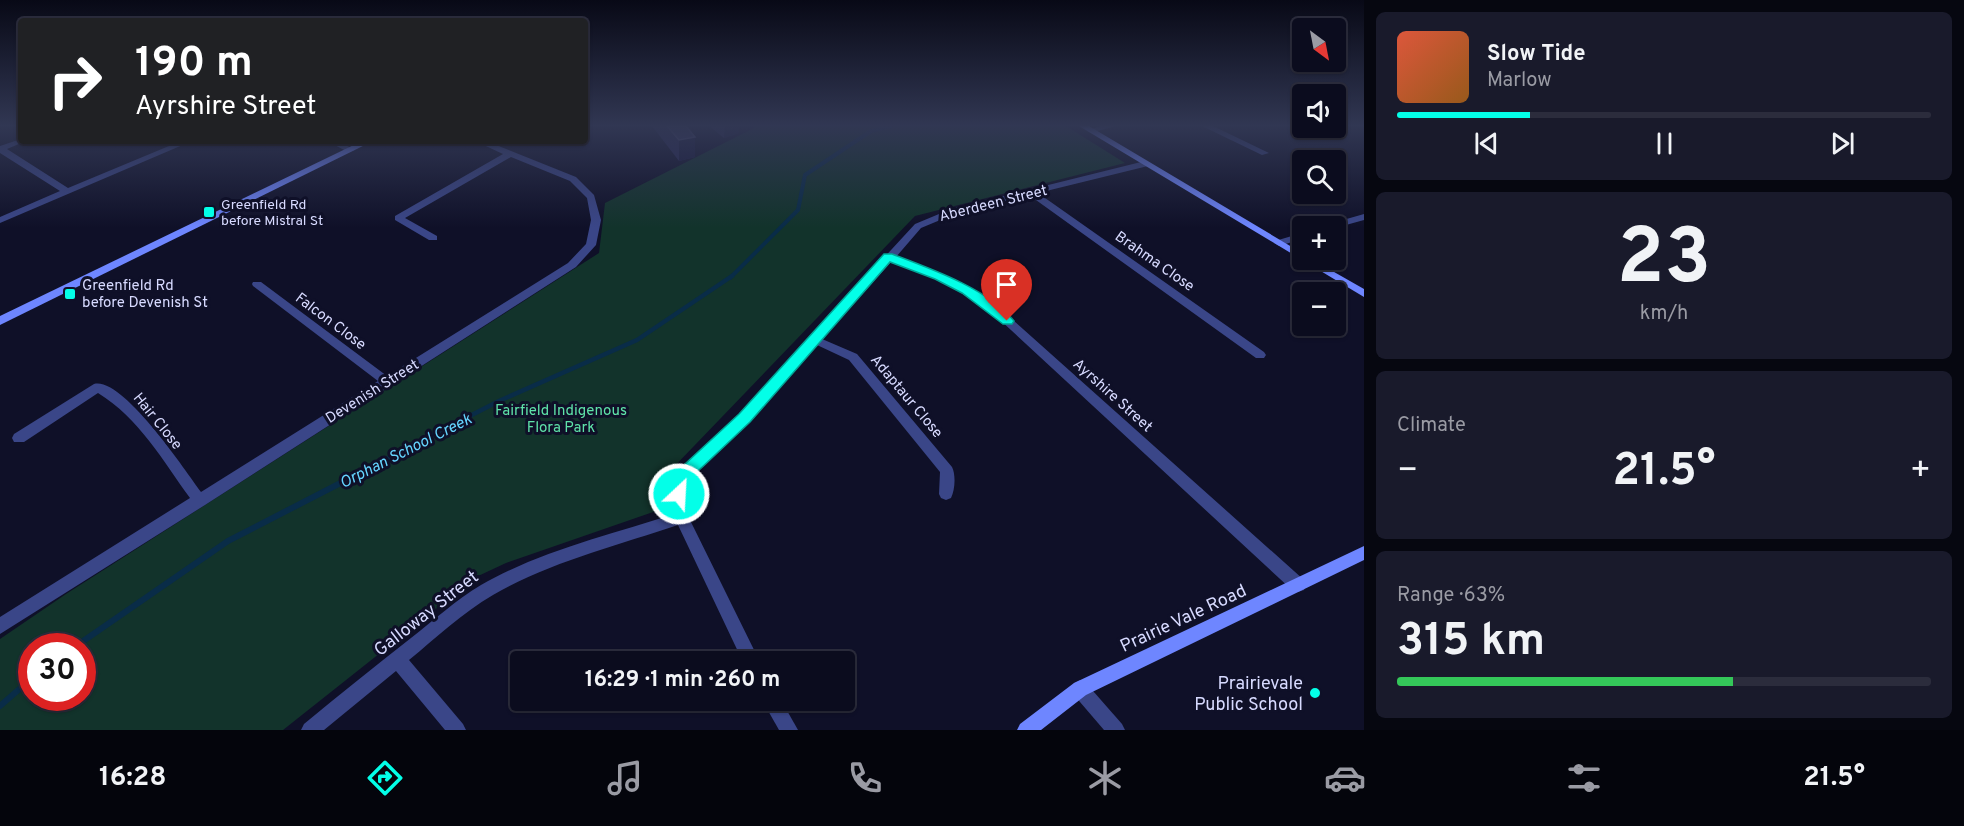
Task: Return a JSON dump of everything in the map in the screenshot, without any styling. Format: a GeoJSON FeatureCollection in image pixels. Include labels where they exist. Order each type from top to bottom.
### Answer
{"type":"FeatureCollection","features":[{"type":"Feature","properties":{"kind":"street"},"geometry":{"type":"LineString","coordinates":[[17,160],[67,192]]}},
{"type":"Feature","properties":{"kind":"street"},"geometry":{"type":"LineString","coordinates":[[0,220],[143,160]]}},
{"type":"Feature","properties":{"kind":"street"},"geometry":{"type":"LineString","coordinates":[[0,321],[330,160]]}},
{"type":"Feature","properties":{"kind":"street"},"geometry":{"type":"LineString","coordinates":[[433,238],[398,218],[500,160]]}},
{"type":"Feature","properties":{"kind":"street","name":"Devenish Street"},"geometry":{"type":"LineString","coordinates":[[0,626],[572,265],[591,245],[596,220],[591,197],[573,179],[529,160]]}},
{"type":"Feature","properties":{"kind":"street"},"geometry":{"type":"LineString","coordinates":[[1139,160],[1292,251]]}},
{"type":"Feature","properties":{"kind":"street","name":"Aberdeen Street"},"geometry":{"type":"LineString","coordinates":[[747,651],[682,518],[679,494],[689,470],[744,418],[907,236],[928,220],[954,211],[1145,164]]}},
{"type":"Feature","properties":{"kind":"street","name":"Brahma Close"},"geometry":{"type":"LineString","coordinates":[[1032,193],[1260,355]]}},
{"type":"Feature","properties":{"kind":"street"},"geometry":{"type":"LineString","coordinates":[[1346,222],[1364,217]]}},
{"type":"Feature","properties":{"kind":"street"},"geometry":{"type":"LineString","coordinates":[[1279,243],[1292,239]]}},
{"type":"Feature","properties":{"kind":"street","name":"Ayrshire Street"},"geometry":{"type":"LineString","coordinates":[[888,257],[940,276],[990,305],[1298,585]]}},
{"type":"Feature","properties":{"kind":"street"},"geometry":{"type":"LineString","coordinates":[[1323,270],[1364,294]]}},
{"type":"Feature","properties":{"kind":"street","name":"Falcon Close"},"geometry":{"type":"LineString","coordinates":[[257,284],[387,382]]}},
{"type":"Feature","properties":{"kind":"street","name":"Adaptaur Close"},"geometry":{"type":"LineString","coordinates":[[815,340],[852,357],[947,471],[946,494]]}},
{"type":"Feature","properties":{"kind":"street","name":"Hair Close"},"geometry":{"type":"LineString","coordinates":[[19,438],[98,387],[117,396],[157,443],[200,501]]}},
{"type":"Feature","properties":{"kind":"street","name":"Galloway Street"},"geometry":{"type":"LineString","coordinates":[[310,730],[491,586],[521,573],[682,518]]}},
{"type":"Feature","properties":{"kind":"street","name":"Prairie Vale Road"},"geometry":{"type":"LineString","coordinates":[[1026,730],[1080,688],[1364,553]]}},
{"type":"Feature","properties":{"kind":"street"},"geometry":{"type":"LineString","coordinates":[[398,659],[457,730]]}},
{"type":"Feature","properties":{"kind":"street"},"geometry":{"type":"LineString","coordinates":[[1080,688],[1116,730]]}},
{"type":"Feature","properties":{"kind":"street"},"geometry":{"type":"LineString","coordinates":[[778,711],[789,730]]}},
{"type":"Feature","properties":{"kind":"green space","name":"Fairfield Indigenous Flora Park"},"geometry":{"type":"Polygon","coordinates":[[[690,160],[1120,160],[1125,163],[915,216],[669,472],[663,502],[656,511],[506,563],[476,577],[283,730],[0,730],[0,639],[66,594],[599,253],[605,203],[690,160]]]}},
{"type":"Feature","properties":{"kind":"waterway","name":"Orphan School Creek"},"geometry":{"type":"LineString","coordinates":[[732,276],[798,210],[805,175],[827,160]]}},
{"type":"Feature","properties":{"kind":"waterway","name":"Orphan School Creek"},"geometry":{"type":"LineString","coordinates":[[357,474],[499,401],[637,340],[732,276]]}},
{"type":"Feature","properties":{"kind":"waterway","name":"Orphan School Creek"},"geometry":{"type":"LineString","coordinates":[[95,633],[228,541],[360,473]]}},
{"type":"Feature","properties":{"kind":"waterway","name":"Orphan School Creek"},"geometry":{"type":"LineString","coordinates":[[0,706],[18,690]]}},
{"type":"Feature","properties":{"kind":"place","name":"Greenfield Rd before Mistral St"},"geometry":{"type":"Point","coordinates":[209,212]}},
{"type":"Feature","properties":{"kind":"place","name":"Greenfield Rd before Devenish St"},"geometry":{"type":"Point","coordinates":[70,294]}},
{"type":"Feature","properties":{"kind":"place","name":"Prairievale Public School"},"geometry":{"type":"Point","coordinates":[1315,693]}},
{"type":"Feature","properties":{"kind":"route"},"geometry":{"type":"LineString","coordinates":[[679,494],[682,482],[689,470],[744,418],[888,257],[940,276],[990,305],[1007,321]]}}]}
